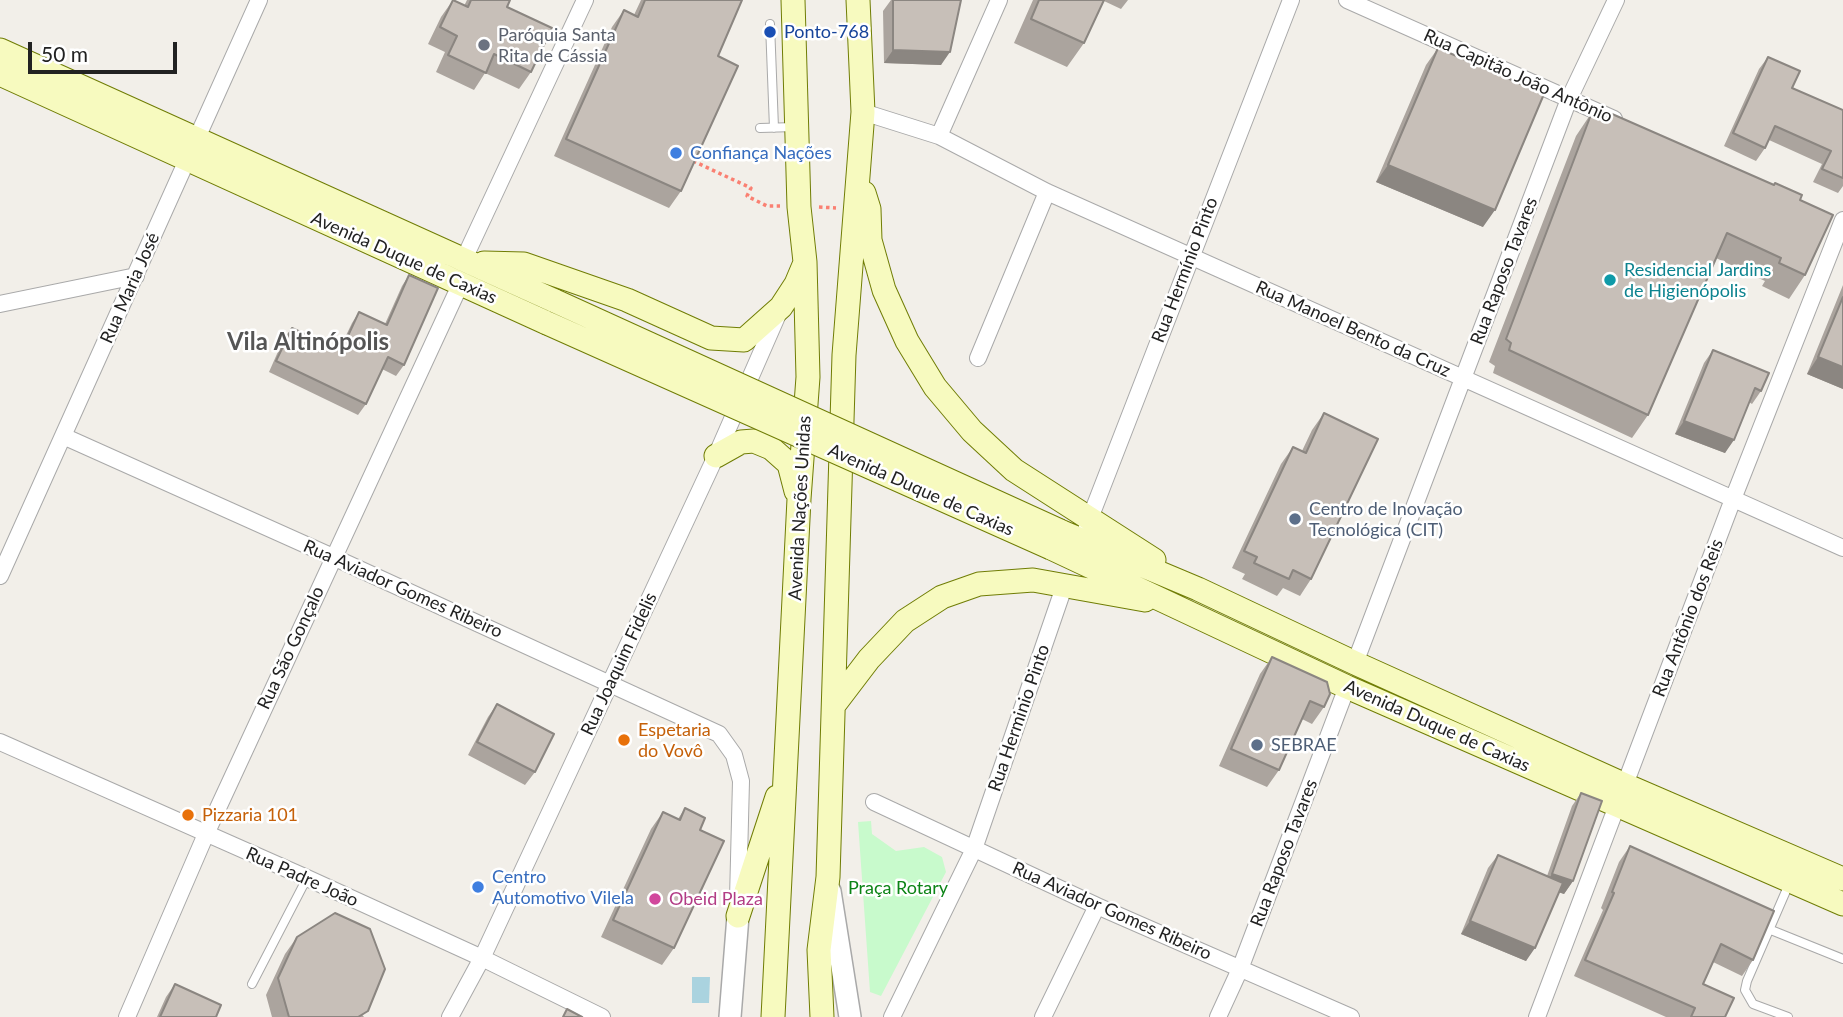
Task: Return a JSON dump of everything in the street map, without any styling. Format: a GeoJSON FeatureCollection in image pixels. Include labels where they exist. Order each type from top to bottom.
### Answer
{"type":"FeatureCollection","features":[{"type":"Feature","properties":{"kind":"main road","name":"Avenida Nações Unidas"},"geometry":{"type":"LineString","coordinates":[[773,1017],[799,499],[808,377],[806,262],[799,207],[793,0]]}},
{"type":"Feature","properties":{"kind":"main road"},"geometry":{"type":"LineString","coordinates":[[822,1017],[819,950],[828,877],[844,355],[863,112],[858,0]]}},
{"type":"Feature","properties":{"kind":"main road","name":"Avenida Duque de Caxias"},"geometry":{"type":"LineString","coordinates":[[0,50],[197,138],[466,268],[547,323],[1064,540],[1198,589],[1355,663],[1790,881],[1843,904]]}},
{"type":"Feature","properties":{"kind":"main road","name":"Avenida Duque de Caxias"},"geometry":{"type":"LineString","coordinates":[[0,74],[187,159],[555,301],[1064,540],[1176,606],[1347,687],[1843,879]]}},
{"type":"Feature","properties":{"kind":"main road"},"geometry":{"type":"LineString","coordinates":[[858,175],[869,209],[870,240],[884,290],[907,341],[935,387],[972,431],[1014,470],[1198,589]]}},
{"type":"Feature","properties":{"kind":"main road"},"geometry":{"type":"LineString","coordinates":[[466,268],[524,264],[627,300],[711,338],[744,340],[781,307],[806,262]]}},
{"type":"Feature","properties":{"kind":"main road"},"geometry":{"type":"LineString","coordinates":[[716,456],[741,442],[754,441],[771,448],[789,464],[799,499]]}},
{"type":"Feature","properties":{"kind":"main road"},"geometry":{"type":"LineString","coordinates":[[834,705],[869,659],[905,621],[942,597],[979,584],[1033,580],[1176,606]]}},
{"type":"Feature","properties":{"kind":"main road"},"geometry":{"type":"LineString","coordinates":[[738,916],[787,767]]}},
{"type":"Feature","properties":{"kind":"street","name":"Rua Maria José"},"geometry":{"type":"LineString","coordinates":[[0,576],[259,0]]}},
{"type":"Feature","properties":{"kind":"street","name":"Rua São Gonçalo"},"geometry":{"type":"LineString","coordinates":[[127,1017],[205,834],[466,268],[585,0]]}},
{"type":"Feature","properties":{"kind":"street"},"geometry":{"type":"LineString","coordinates":[[939,136],[999,0]]}},
{"type":"Feature","properties":{"kind":"street","name":"Rua Hermínio Pinto"},"geometry":{"type":"LineString","coordinates":[[1064,540],[1090,518],[1291,0]]}},
{"type":"Feature","properties":{"kind":"street","name":"Rua Capitão João Antônio"},"geometry":{"type":"LineString","coordinates":[[1347,0],[1632,127]]}},
{"type":"Feature","properties":{"kind":"street","name":"Rua Raposo Tavares"},"geometry":{"type":"LineString","coordinates":[[1355,663],[1569,99],[1616,0]]}},
{"type":"Feature","properties":{"kind":"street","name":"Rua Manoel Bento da Cruz"},"geometry":{"type":"LineString","coordinates":[[863,112],[939,136],[1047,192],[1843,548]]}},
{"type":"Feature","properties":{"kind":"street"},"geometry":{"type":"LineString","coordinates":[[978,358],[1047,192]]}},
{"type":"Feature","properties":{"kind":"street","name":"Rua Antônio dos Reis"},"geometry":{"type":"LineString","coordinates":[[1537,1017],[1840,220]]}},
{"type":"Feature","properties":{"kind":"street"},"geometry":{"type":"LineString","coordinates":[[0,304],[136,276]]}},
{"type":"Feature","properties":{"kind":"street","name":"Rua Joaquim Fidelis"},"geometry":{"type":"LineString","coordinates":[[450,1017],[482,958],[716,456],[781,307]]}},
{"type":"Feature","properties":{"kind":"street","name":"Rua Aviador Gomes Ribeiro"},"geometry":{"type":"LineString","coordinates":[[63,436],[719,734],[734,755],[741,781],[738,916]]}},
{"type":"Feature","properties":{"kind":"street","name":"Rua Herminio Pinto"},"geometry":{"type":"LineString","coordinates":[[974,849],[1064,587]]}},
{"type":"Feature","properties":{"kind":"street","name":"Rua Raposo Tavares"},"geometry":{"type":"LineString","coordinates":[[1218,1017],[1240,969],[1347,687]]}},
{"type":"Feature","properties":{"kind":"street","name":"Rua Padre João"},"geometry":{"type":"LineString","coordinates":[[0,742],[307,878],[482,958],[602,1017]]}},
{"type":"Feature","properties":{"kind":"street","name":"Rua Aviador Gomes Ribeiro"},"geometry":{"type":"LineString","coordinates":[[874,802],[1097,906],[1351,1017]]}},
{"type":"Feature","properties":{"kind":"street"},"geometry":{"type":"LineString","coordinates":[[892,1017],[974,849]]}},
{"type":"Feature","properties":{"kind":"street"},"geometry":{"type":"LineString","coordinates":[[828,877],[850,1017]]}},
{"type":"Feature","properties":{"kind":"street"},"geometry":{"type":"LineString","coordinates":[[1043,1017],[1097,906]]}},
{"type":"Feature","properties":{"kind":"street"},"geometry":{"type":"LineString","coordinates":[[730,1017],[738,916]]}},
{"type":"Feature","properties":{"kind":"lane"},"geometry":{"type":"LineString","coordinates":[[771,24],[774,128]]}},
{"type":"Feature","properties":{"kind":"lane"},"geometry":{"type":"LineString","coordinates":[[760,128],[798,127]]}},
{"type":"Feature","properties":{"kind":"lane"},"geometry":{"type":"LineString","coordinates":[[252,984],[307,878]]}},
{"type":"Feature","properties":{"kind":"lane"},"geometry":{"type":"LineString","coordinates":[[1788,1017],[1753,1004],[1745,990],[1790,881]]}},
{"type":"Feature","properties":{"kind":"lane"},"geometry":{"type":"LineString","coordinates":[[1771,930],[1843,959]]}},
{"type":"Feature","properties":{"kind":"green space","name":"Praça Rotary"},"geometry":{"type":"Polygon","coordinates":[[[871,821],[872,834],[896,851],[924,847],[942,857],[946,872],[881,996],[870,992],[858,822],[871,821]]]}},
{"type":"Feature","properties":{"kind":"water"},"geometry":{"type":"Polygon","coordinates":[[[692,977],[710,977],[709,1003],[692,1003],[692,977]]]}},
{"type":"Feature","properties":{"kind":"building","name":"Paróquia Santa Rita de Cássia"},"geometry":{"type":"Polygon","coordinates":[[[453,0],[468,7],[471,0],[510,0],[507,7],[552,28],[531,72],[494,54],[486,73],[448,55],[457,36],[440,27],[453,0]]]}},
{"type":"Feature","properties":{"kind":"building"},"geometry":{"type":"Polygon","coordinates":[[[645,0],[742,0],[718,56],[738,66],[681,191],[566,139],[624,10],[638,17],[645,0]]]}},
{"type":"Feature","properties":{"kind":"building"},"geometry":{"type":"Polygon","coordinates":[[[893,0],[961,0],[950,52],[893,50],[893,0]]]}},
{"type":"Feature","properties":{"kind":"building"},"geometry":{"type":"Polygon","coordinates":[[[1039,0],[1104,0],[1084,43],[1031,19],[1039,0]]]}},
{"type":"Feature","properties":{"kind":"building"},"geometry":{"type":"Polygon","coordinates":[[[1438,48],[1544,94],[1495,210],[1388,165],[1438,48]]]}},
{"type":"Feature","properties":{"kind":"building"},"geometry":{"type":"Polygon","coordinates":[[[1768,57],[1800,71],[1792,88],[1843,110],[1843,178],[1822,169],[1831,151],[1775,126],[1765,148],[1733,133],[1768,57]]]}},
{"type":"Feature","properties":{"kind":"building","name":"Residencial Jardins de Higienópolis"},"geometry":{"type":"Polygon","coordinates":[[[1603,110],[1802,195],[1800,200],[1833,215],[1805,275],[1779,263],[1781,258],[1727,233],[1648,415],[1509,350],[1511,343],[1506,339],[1592,112],[1603,110]]]}},
{"type":"Feature","properties":{"kind":"building"},"geometry":{"type":"Polygon","coordinates":[[[409,275],[438,288],[404,365],[388,357],[366,404],[276,361],[292,328],[341,351],[359,312],[387,325],[409,275]]]}},
{"type":"Feature","properties":{"kind":"building"},"geometry":{"type":"Polygon","coordinates":[[[1843,297],[1843,367],[1818,357],[1843,297]]]}},
{"type":"Feature","properties":{"kind":"building"},"geometry":{"type":"Polygon","coordinates":[[[1713,350],[1769,373],[1761,391],[1755,388],[1734,440],[1684,421],[1713,350]]]}},
{"type":"Feature","properties":{"kind":"building","name":"Centro de Inovação Tecnológica (CIT)"},"geometry":{"type":"Polygon","coordinates":[[[1324,413],[1378,439],[1311,579],[1293,570],[1289,579],[1254,563],[1257,557],[1244,551],[1293,447],[1306,453],[1324,413]]]}},
{"type":"Feature","properties":{"kind":"building","name":"SEBRAE"},"geometry":{"type":"Polygon","coordinates":[[[1272,657],[1327,682],[1330,694],[1324,707],[1310,701],[1279,770],[1231,749],[1272,657]]]}},
{"type":"Feature","properties":{"kind":"building"},"geometry":{"type":"Polygon","coordinates":[[[497,704],[554,734],[535,772],[477,742],[497,704]]]}},
{"type":"Feature","properties":{"kind":"building"},"geometry":{"type":"Polygon","coordinates":[[[1581,793],[1602,801],[1573,881],[1552,874],[1581,793]]]}},
{"type":"Feature","properties":{"kind":"building"},"geometry":{"type":"Polygon","coordinates":[[[685,808],[705,818],[700,830],[724,841],[674,948],[613,920],[663,812],[680,820],[685,808]]]}},
{"type":"Feature","properties":{"kind":"building"},"geometry":{"type":"Polygon","coordinates":[[[1630,846],[1774,911],[1753,960],[1721,944],[1703,984],[1734,998],[1725,1017],[1691,1017],[1695,1008],[1585,960],[1614,893],[1612,892],[1630,846]]]}},
{"type":"Feature","properties":{"kind":"building"},"geometry":{"type":"Polygon","coordinates":[[[1498,855],[1563,883],[1535,948],[1470,921],[1498,855]]]}},
{"type":"Feature","properties":{"kind":"building"},"geometry":{"type":"Polygon","coordinates":[[[335,913],[370,929],[385,969],[368,1011],[358,1017],[289,1017],[278,978],[297,937],[335,913]]]}},
{"type":"Feature","properties":{"kind":"building"},"geometry":{"type":"Polygon","coordinates":[[[175,984],[221,1005],[216,1017],[160,1017],[175,984]]]}},
{"type":"Feature","properties":{"kind":"building"},"geometry":{"type":"Polygon","coordinates":[[[567,1009],[582,1017],[563,1017],[567,1009]]]}},
{"type":"Feature","properties":{"kind":"place","name":"Ponto-768"},"geometry":{"type":"Point","coordinates":[770,32]}},
{"type":"Feature","properties":{"kind":"place","name":"Paróquia Santa Rita de Cássia"},"geometry":{"type":"Point","coordinates":[484,45]}},
{"type":"Feature","properties":{"kind":"place","name":"Confiança Nações"},"geometry":{"type":"Point","coordinates":[676,153]}},
{"type":"Feature","properties":{"kind":"place","name":"Residencial Jardins de Higienópolis"},"geometry":{"type":"Point","coordinates":[1610,280]}},
{"type":"Feature","properties":{"kind":"place","name":"Centro de Inovação Tecnológica (CIT)"},"geometry":{"type":"Point","coordinates":[1295,519]}},
{"type":"Feature","properties":{"kind":"place","name":"Espetaria do Vovô"},"geometry":{"type":"Point","coordinates":[624,740]}},
{"type":"Feature","properties":{"kind":"place","name":"SEBRAE"},"geometry":{"type":"Point","coordinates":[1257,745]}},
{"type":"Feature","properties":{"kind":"place","name":"Pizzaria 101"},"geometry":{"type":"Point","coordinates":[188,815]}},
{"type":"Feature","properties":{"kind":"place","name":"Centro Automotivo Vilela"},"geometry":{"type":"Point","coordinates":[478,887]}},
{"type":"Feature","properties":{"kind":"place","name":"Obeid Plaza"},"geometry":{"type":"Point","coordinates":[655,899]}},
{"type":"Feature","properties":{"kind":"district","name":"Vila Altinópolis"},"geometry":{"type":"Point","coordinates":[308,342]}}]}
